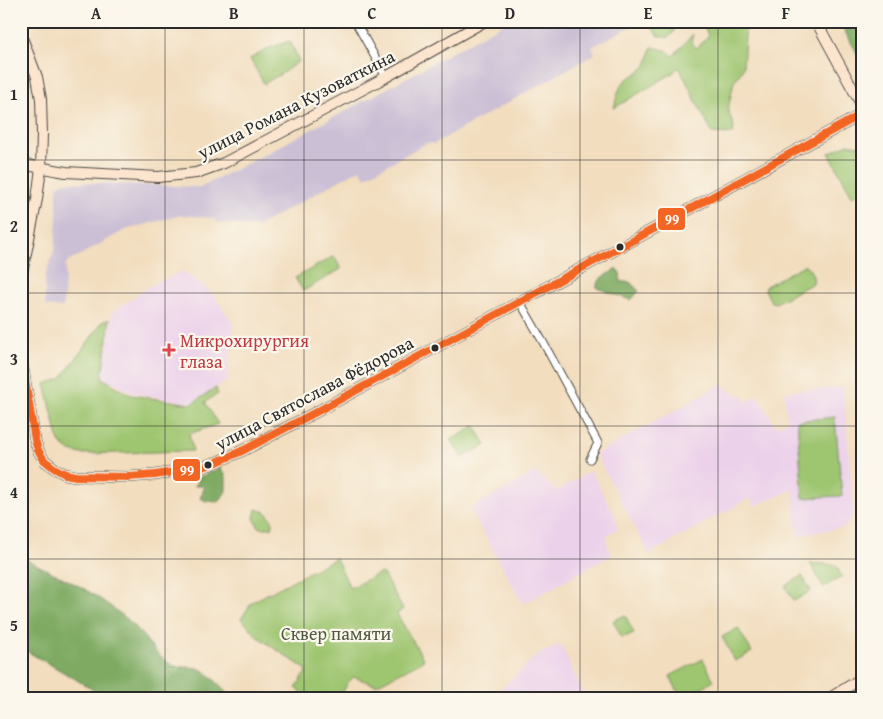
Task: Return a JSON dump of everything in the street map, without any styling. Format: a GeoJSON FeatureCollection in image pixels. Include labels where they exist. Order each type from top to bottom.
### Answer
{"type":"FeatureCollection","features":[{"type":"Feature","properties":{"kind":"street"},"geometry":{"type":"LineString","coordinates":[[355,21],[386,77]]}},
{"type":"Feature","properties":{"kind":"street","name":"улица Романа Кузоваткина"},"geometry":{"type":"LineString","coordinates":[[21,164],[71,173],[143,177],[173,176],[203,171],[230,159],[386,77],[485,21]]}},
{"type":"Feature","properties":{"kind":"street"},"geometry":{"type":"LineString","coordinates":[[816,21],[862,106]]}},
{"type":"Feature","properties":{"kind":"street"},"geometry":{"type":"LineString","coordinates":[[21,35],[36,77],[41,99],[41,168],[37,199],[21,278]]}},
{"type":"Feature","properties":{"kind":"street","name":"улица Святослава Фёдорова"},"geometry":{"type":"LineString","coordinates":[[21,356],[34,440],[44,460],[54,468],[65,474],[76,476],[128,477],[200,468],[238,453],[335,402],[862,114]]}},
{"type":"Feature","properties":{"kind":"street"},"geometry":{"type":"LineString","coordinates":[[520,302],[544,342],[598,443],[590,459]]}},
{"type":"Feature","properties":{"kind":"street"},"geometry":{"type":"LineString","coordinates":[[830,698],[862,678]]}},
{"type":"Feature","properties":{"kind":"shaded area"},"geometry":{"type":"Polygon","coordinates":[[[508,21],[641,21],[592,47],[595,54],[434,144],[427,143],[365,177],[360,169],[256,227],[218,223],[213,218],[181,215],[125,230],[66,263],[63,308],[45,306],[45,276],[55,248],[57,186],[65,182],[201,187],[397,83],[508,21]]]}},
{"type":"Feature","properties":{"kind":"shaded area","name":"Микрохирургия глаза"},"geometry":{"type":"Polygon","coordinates":[[[183,271],[212,293],[234,324],[227,381],[191,403],[132,393],[103,377],[111,313],[153,284],[183,271]]]}},
{"type":"Feature","properties":{"kind":"shaded area"},"geometry":{"type":"Polygon","coordinates":[[[721,385],[738,395],[743,395],[746,402],[758,396],[775,426],[787,422],[784,392],[843,387],[854,512],[846,527],[797,536],[793,490],[775,496],[755,507],[750,498],[649,554],[596,454],[721,385]]]}},
{"type":"Feature","properties":{"kind":"shaded area"},"geometry":{"type":"Polygon","coordinates":[[[591,471],[616,518],[615,522],[619,528],[607,535],[608,548],[612,555],[523,604],[470,509],[536,472],[556,491],[591,471]]]}},
{"type":"Feature","properties":{"kind":"shaded area"},"geometry":{"type":"Polygon","coordinates":[[[560,644],[586,698],[491,698],[536,656],[560,644]]]}},
{"type":"Feature","properties":{"kind":"green space"},"geometry":{"type":"Polygon","coordinates":[[[675,21],[673,25],[674,32],[668,38],[658,36],[653,29],[657,23],[675,21]]]}},
{"type":"Feature","properties":{"kind":"green space"},"geometry":{"type":"Polygon","coordinates":[[[703,21],[746,21],[743,68],[734,82],[728,109],[734,127],[733,134],[712,133],[679,67],[673,73],[614,108],[622,85],[646,65],[652,47],[666,50],[673,56],[693,34],[691,43],[697,48],[708,36],[703,21]]]}},
{"type":"Feature","properties":{"kind":"green space"},"geometry":{"type":"Polygon","coordinates":[[[839,21],[862,22],[862,59],[857,53],[839,21]]]}},
{"type":"Feature","properties":{"kind":"green space"},"geometry":{"type":"Polygon","coordinates":[[[290,41],[299,61],[264,84],[250,59],[269,48],[290,41]]]}},
{"type":"Feature","properties":{"kind":"green space"},"geometry":{"type":"Polygon","coordinates":[[[848,144],[862,147],[862,191],[852,196],[829,153],[848,144]]]}},
{"type":"Feature","properties":{"kind":"green space"},"geometry":{"type":"Polygon","coordinates":[[[334,256],[341,269],[303,291],[295,278],[334,256]]]}},
{"type":"Feature","properties":{"kind":"green space"},"geometry":{"type":"Polygon","coordinates":[[[804,265],[811,272],[813,283],[776,303],[771,302],[765,290],[766,286],[804,265]]]}},
{"type":"Feature","properties":{"kind":"green space"},"geometry":{"type":"Polygon","coordinates":[[[617,269],[620,273],[621,282],[630,282],[639,291],[631,300],[597,288],[597,284],[602,277],[617,269]]]}},
{"type":"Feature","properties":{"kind":"green space"},"geometry":{"type":"Polygon","coordinates":[[[110,319],[102,378],[131,395],[191,404],[216,388],[218,394],[205,402],[218,424],[189,434],[193,451],[81,454],[70,451],[59,442],[45,384],[61,379],[103,321],[110,319]]]}},
{"type":"Feature","properties":{"kind":"green space"},"geometry":{"type":"Polygon","coordinates":[[[835,417],[842,496],[803,498],[797,421],[835,417]]]}},
{"type":"Feature","properties":{"kind":"green space"},"geometry":{"type":"Polygon","coordinates":[[[475,426],[486,445],[462,458],[451,440],[475,426]]]}},
{"type":"Feature","properties":{"kind":"green space"},"geometry":{"type":"Polygon","coordinates":[[[220,468],[226,476],[226,491],[219,502],[206,501],[200,498],[205,486],[195,486],[200,477],[220,468]]]}},
{"type":"Feature","properties":{"kind":"green space"},"geometry":{"type":"Polygon","coordinates":[[[256,509],[266,512],[273,522],[272,528],[259,528],[254,518],[256,509]]]}},
{"type":"Feature","properties":{"kind":"green space"},"geometry":{"type":"Polygon","coordinates":[[[21,557],[70,581],[97,597],[135,626],[155,651],[166,661],[176,666],[202,670],[234,698],[106,698],[21,648],[21,557]]]}},
{"type":"Feature","properties":{"kind":"green space","name":"Сквер памяти"},"geometry":{"type":"Polygon","coordinates":[[[336,558],[350,588],[380,573],[383,574],[403,609],[397,614],[424,660],[376,685],[354,677],[338,698],[310,698],[296,688],[307,670],[255,635],[241,619],[252,602],[336,558]]]}},
{"type":"Feature","properties":{"kind":"green space"},"geometry":{"type":"Polygon","coordinates":[[[810,563],[836,565],[842,577],[823,587],[810,563]]]}},
{"type":"Feature","properties":{"kind":"green space"},"geometry":{"type":"Polygon","coordinates":[[[802,576],[811,591],[794,601],[785,586],[802,576]]]}},
{"type":"Feature","properties":{"kind":"green space"},"geometry":{"type":"Polygon","coordinates":[[[625,615],[634,633],[622,638],[613,621],[625,615]]]}},
{"type":"Feature","properties":{"kind":"green space"},"geometry":{"type":"Polygon","coordinates":[[[738,628],[752,652],[735,661],[722,637],[738,628]]]}},
{"type":"Feature","properties":{"kind":"green space"},"geometry":{"type":"Polygon","coordinates":[[[703,659],[714,681],[681,698],[670,676],[703,659]]]}},
{"type":"Feature","properties":{"kind":"transit line","name":"99"},"geometry":{"type":"LineString","coordinates":[[21,356],[35,440],[44,460],[54,468],[65,474],[76,476],[128,477],[200,468],[244,450],[335,402],[862,114]]}},
{"type":"Feature","properties":{"kind":"place","name":"Микрохирургия глаза"},"geometry":{"type":"Point","coordinates":[169,350]}}]}
